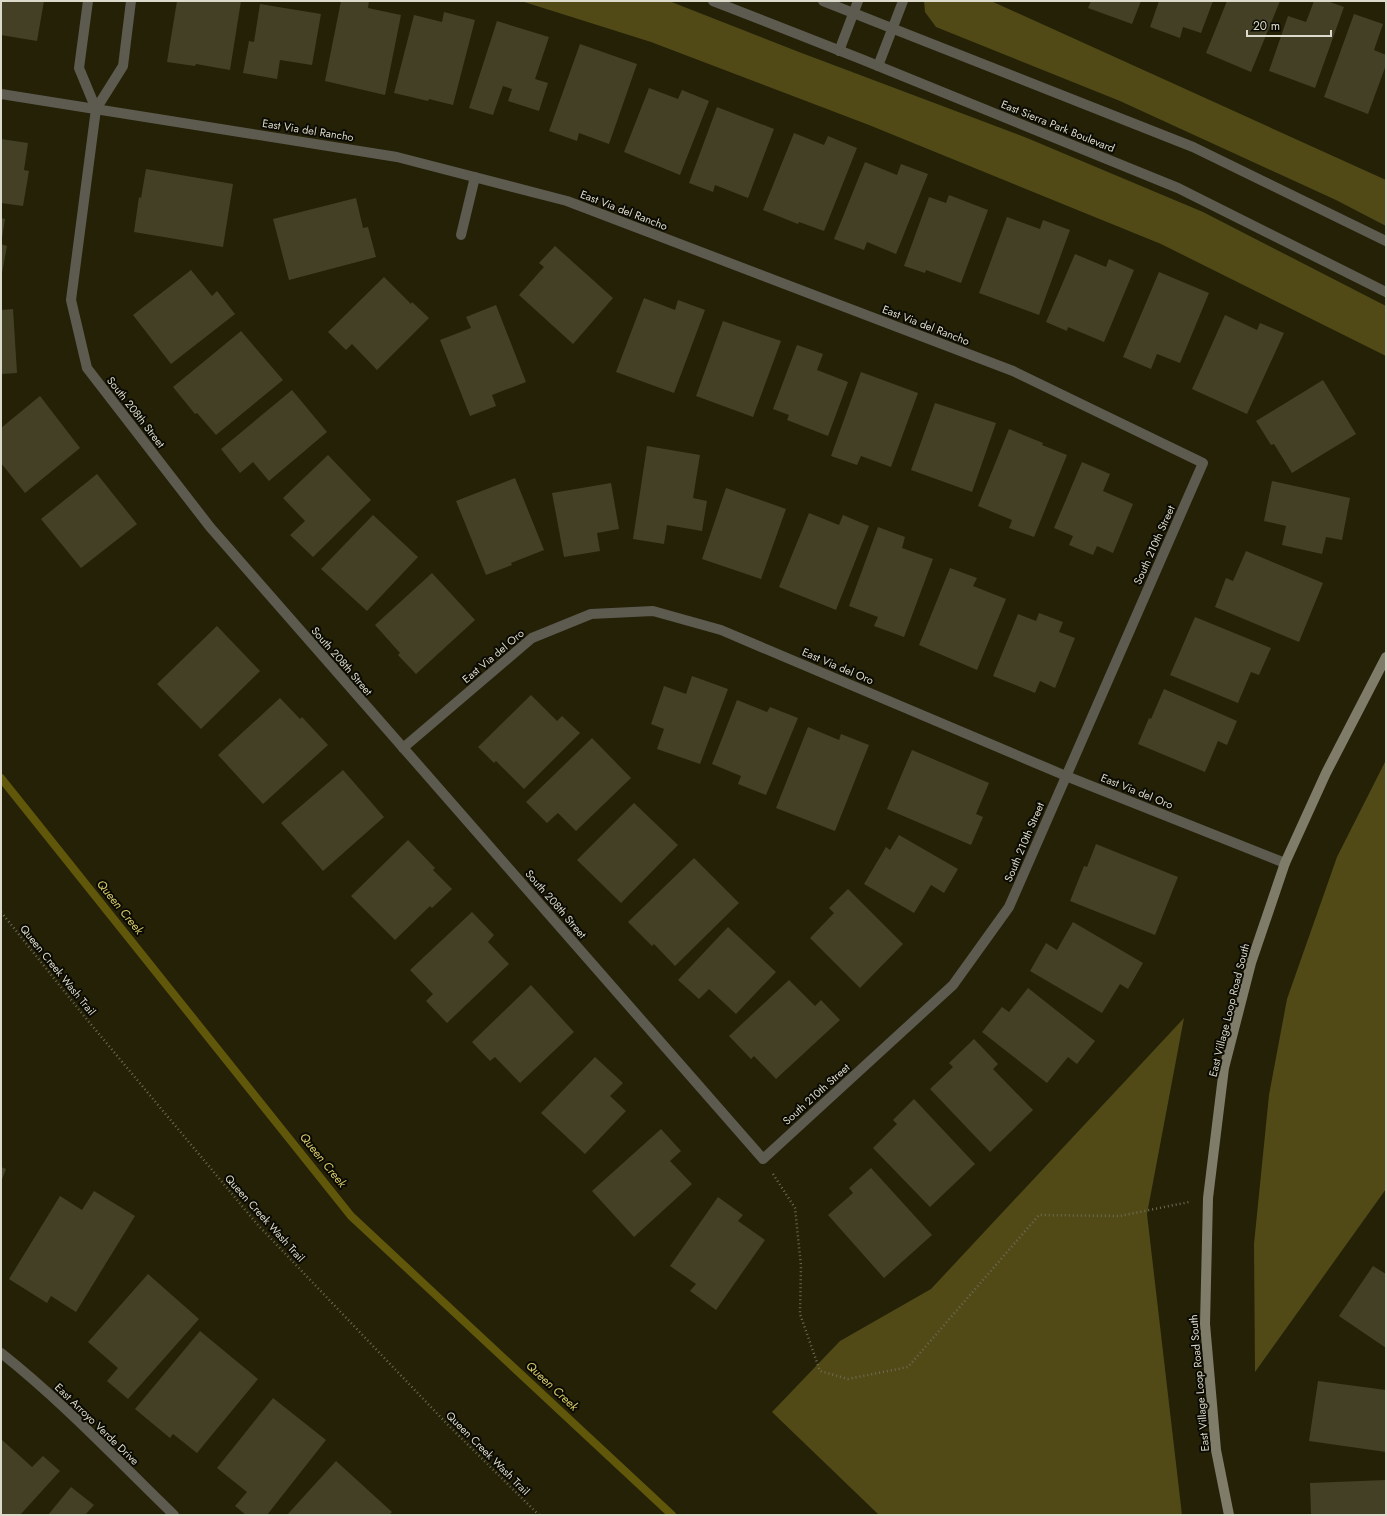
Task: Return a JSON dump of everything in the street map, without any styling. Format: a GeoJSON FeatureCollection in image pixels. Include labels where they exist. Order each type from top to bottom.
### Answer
{"type":"FeatureCollection","features":[{"type":"Feature","properties":{"kind":"street","name":"South 208th Street"},"geometry":{"type":"LineString","coordinates":[[88,1],[79,68],[96,109]]}},
{"type":"Feature","properties":{"kind":"street","name":"South 208th Street"},"geometry":{"type":"LineString","coordinates":[[131,1],[123,66],[96,109],[71,300],[87,368],[210,527],[763,1159]]}},
{"type":"Feature","properties":{"kind":"street","name":"East Sierra Park Boulevard"},"geometry":{"type":"LineString","coordinates":[[713,1],[878,66],[1178,188],[1386,292]]}},
{"type":"Feature","properties":{"kind":"street"},"geometry":{"type":"LineString","coordinates":[[823,1],[1193,147],[1386,241]]}},
{"type":"Feature","properties":{"kind":"street"},"geometry":{"type":"LineString","coordinates":[[839,51],[858,1]]}},
{"type":"Feature","properties":{"kind":"street"},"geometry":{"type":"LineString","coordinates":[[878,66],[903,1]]}},
{"type":"Feature","properties":{"kind":"street","name":"East Via del Rancho"},"geometry":{"type":"LineString","coordinates":[[1,94],[397,157],[567,201],[1013,371],[1203,463]]}},
{"type":"Feature","properties":{"kind":"street"},"geometry":{"type":"LineString","coordinates":[[461,235],[475,177]]}},
{"type":"Feature","properties":{"kind":"street","name":"South 210th Street"},"geometry":{"type":"LineString","coordinates":[[763,1159],[954,985],[1009,907],[1203,463]]}},
{"type":"Feature","properties":{"kind":"street","name":"East Via del Oro"},"geometry":{"type":"LineString","coordinates":[[403,748],[532,638],[591,614],[653,611],[721,630],[1066,776],[1285,863]]}},
{"type":"Feature","properties":{"kind":"street","name":"East Village Loop Road South"},"geometry":{"type":"LineString","coordinates":[[1229,1515],[1216,1450],[1204,1324],[1208,1198],[1224,1068],[1251,963],[1285,863],[1326,773],[1386,657]]}},
{"type":"Feature","properties":{"kind":"street","name":"East Arroyo Verde Drive"},"geometry":{"type":"LineString","coordinates":[[1,1353],[38,1384],[174,1515]]}},
{"type":"Feature","properties":{"kind":"path","name":"Queen Creek Wash Trail"},"geometry":{"type":"LineString","coordinates":[[1,912],[84,1016],[257,1224],[448,1426],[539,1515]]}},
{"type":"Feature","properties":{"kind":"path"},"geometry":{"type":"LineString","coordinates":[[763,1159],[795,1208],[802,1266],[800,1314],[820,1371],[848,1379],[908,1367],[1039,1215],[1120,1216],[1208,1198]]}},
{"type":"Feature","properties":{"kind":"shaded area"},"geometry":{"type":"Polygon","coordinates":[[[521,1],[669,1],[1027,138],[1203,212],[1386,306],[1386,356],[1161,244],[869,125],[651,42],[521,1]]]}},
{"type":"Feature","properties":{"kind":"shaded area"},"geometry":{"type":"Polygon","coordinates":[[[924,1],[991,1],[1386,180],[1386,226],[1336,200],[1120,101],[936,27],[925,12],[924,1]]]}},
{"type":"Feature","properties":{"kind":"shaded area"},"geometry":{"type":"Polygon","coordinates":[[[1386,760],[1386,1189],[1255,1372],[1254,1244],[1269,1095],[1287,999],[1337,857],[1386,760]]]}},
{"type":"Feature","properties":{"kind":"shaded area"},"geometry":{"type":"Polygon","coordinates":[[[1184,1018],[1147,1214],[1182,1515],[879,1515],[772,1412],[840,1341],[931,1289],[1184,1018]]]}},
{"type":"Feature","properties":{"kind":"building"},"geometry":{"type":"Polygon","coordinates":[[[1,1],[44,1],[37,41],[1,35],[1,1]]]}},
{"type":"Feature","properties":{"kind":"building"},"geometry":{"type":"Polygon","coordinates":[[[177,1],[241,1],[230,70],[196,64],[195,66],[167,62],[177,1]]]}},
{"type":"Feature","properties":{"kind":"building"},"geometry":{"type":"Polygon","coordinates":[[[341,1],[369,1],[368,8],[401,15],[385,95],[325,81],[341,1]]]}},
{"type":"Feature","properties":{"kind":"building"},"geometry":{"type":"Polygon","coordinates":[[[1091,1],[1141,1],[1132,24],[1088,8],[1091,1]]]}},
{"type":"Feature","properties":{"kind":"building"},"geometry":{"type":"Polygon","coordinates":[[[1159,1],[1213,1],[1201,33],[1183,27],[1180,38],[1150,27],[1159,1]]]}},
{"type":"Feature","properties":{"kind":"building"},"geometry":{"type":"Polygon","coordinates":[[[1227,1],[1280,1],[1251,72],[1206,53],[1227,1]]]}},
{"type":"Feature","properties":{"kind":"building"},"geometry":{"type":"Polygon","coordinates":[[[1314,1],[1327,1],[1344,7],[1315,88],[1269,71],[1288,16],[1306,22],[1314,1]]]}},
{"type":"Feature","properties":{"kind":"building"},"geometry":{"type":"Polygon","coordinates":[[[260,4],[321,14],[312,65],[280,60],[277,79],[243,73],[249,41],[254,42],[260,4]]]}},
{"type":"Feature","properties":{"kind":"building"},"geometry":{"type":"Polygon","coordinates":[[[444,12],[475,20],[453,105],[394,93],[414,15],[442,22],[444,12]]]}},
{"type":"Feature","properties":{"kind":"building"},"geometry":{"type":"Polygon","coordinates":[[[1354,14],[1383,24],[1374,50],[1386,55],[1386,65],[1368,114],[1324,97],[1354,14]]]}},
{"type":"Feature","properties":{"kind":"building"},"geometry":{"type":"Polygon","coordinates":[[[497,21],[549,37],[535,79],[548,83],[539,111],[508,101],[512,89],[503,86],[493,115],[469,108],[497,21]]]}},
{"type":"Feature","properties":{"kind":"building"},"geometry":{"type":"Polygon","coordinates":[[[580,44],[637,64],[609,144],[579,133],[577,141],[549,131],[580,44]]]}},
{"type":"Feature","properties":{"kind":"building"},"geometry":{"type":"Polygon","coordinates":[[[649,88],[678,99],[682,90],[709,101],[680,175],[624,152],[649,88]]]}},
{"type":"Feature","properties":{"kind":"building"},"geometry":{"type":"Polygon","coordinates":[[[717,107],[774,129],[748,198],[715,185],[713,192],[689,183],[717,107]]]}},
{"type":"Feature","properties":{"kind":"building"},"geometry":{"type":"Polygon","coordinates":[[[794,133],[824,145],[828,136],[857,148],[824,231],[799,222],[798,224],[763,210],[794,133]]]}},
{"type":"Feature","properties":{"kind":"building"},"geometry":{"type":"Polygon","coordinates":[[[1,139],[28,143],[24,170],[29,171],[23,206],[1,203],[1,139]]]}},
{"type":"Feature","properties":{"kind":"building"},"geometry":{"type":"Polygon","coordinates":[[[865,162],[897,175],[901,164],[928,174],[896,254],[867,242],[864,250],[834,239],[865,162]]]}},
{"type":"Feature","properties":{"kind":"building"},"geometry":{"type":"Polygon","coordinates":[[[146,169],[233,184],[223,247],[134,232],[139,197],[141,198],[146,169]]]}},
{"type":"Feature","properties":{"kind":"building"},"geometry":{"type":"Polygon","coordinates":[[[949,195],[988,210],[961,283],[926,270],[925,273],[904,266],[929,197],[946,203],[949,195]]]}},
{"type":"Feature","properties":{"kind":"building"},"geometry":{"type":"Polygon","coordinates":[[[356,198],[363,228],[368,227],[376,257],[289,280],[273,219],[356,198]]]}},
{"type":"Feature","properties":{"kind":"building"},"geometry":{"type":"Polygon","coordinates":[[[1007,217],[1040,229],[1043,220],[1070,230],[1039,315],[979,293],[1007,217]]]}},
{"type":"Feature","properties":{"kind":"building"},"geometry":{"type":"Polygon","coordinates":[[[1,218],[5,219],[2,238],[1,238],[1,218]]]}},
{"type":"Feature","properties":{"kind":"building"},"geometry":{"type":"Polygon","coordinates":[[[1,244],[7,246],[2,273],[1,273],[1,244]]]}},
{"type":"Feature","properties":{"kind":"building"},"geometry":{"type":"Polygon","coordinates":[[[555,246],[613,298],[573,344],[519,295],[544,267],[539,263],[555,246]]]}},
{"type":"Feature","properties":{"kind":"building"},"geometry":{"type":"Polygon","coordinates":[[[1075,254],[1106,267],[1109,259],[1134,270],[1104,342],[1068,327],[1067,331],[1046,322],[1075,254]]]}},
{"type":"Feature","properties":{"kind":"building"},"geometry":{"type":"Polygon","coordinates":[[[191,270],[212,296],[217,291],[235,314],[171,364],[133,315],[191,270]]]}},
{"type":"Feature","properties":{"kind":"building"},"geometry":{"type":"Polygon","coordinates":[[[1159,272],[1209,293],[1180,363],[1157,354],[1151,369],[1123,357],[1159,272]]]}},
{"type":"Feature","properties":{"kind":"building"},"geometry":{"type":"Polygon","coordinates":[[[384,277],[411,304],[412,302],[429,318],[377,370],[352,344],[346,350],[328,332],[384,277]]]}},
{"type":"Feature","properties":{"kind":"building"},"geometry":{"type":"Polygon","coordinates":[[[644,298],[675,310],[678,300],[705,310],[674,393],[616,372],[644,298]]]}},
{"type":"Feature","properties":{"kind":"building"},"geometry":{"type":"Polygon","coordinates":[[[496,305],[526,382],[492,395],[496,406],[470,416],[440,340],[471,328],[466,317],[496,305]]]}},
{"type":"Feature","properties":{"kind":"building"},"geometry":{"type":"Polygon","coordinates":[[[13,309],[17,373],[1,374],[1,310],[13,309]]]}},
{"type":"Feature","properties":{"kind":"building"},"geometry":{"type":"Polygon","coordinates":[[[1225,315],[1257,330],[1260,323],[1284,333],[1247,414],[1192,389],[1225,315]]]}},
{"type":"Feature","properties":{"kind":"building"},"geometry":{"type":"Polygon","coordinates":[[[723,321],[781,341],[753,417],[696,396],[723,321]]]}},
{"type":"Feature","properties":{"kind":"building"},"geometry":{"type":"Polygon","coordinates":[[[241,331],[283,380],[216,435],[197,413],[195,414],[173,387],[241,331]]]}},
{"type":"Feature","properties":{"kind":"building"},"geometry":{"type":"Polygon","coordinates":[[[797,345],[823,354],[817,370],[848,382],[828,436],[787,420],[789,415],[773,409],[797,345]]]}},
{"type":"Feature","properties":{"kind":"building"},"geometry":{"type":"Polygon","coordinates":[[[861,372],[918,393],[891,467],[861,456],[857,465],[831,456],[861,372]]]}},
{"type":"Feature","properties":{"kind":"building"},"geometry":{"type":"Polygon","coordinates":[[[1323,380],[1356,434],[1292,473],[1274,444],[1271,445],[1256,421],[1323,380]]]}},
{"type":"Feature","properties":{"kind":"building"},"geometry":{"type":"Polygon","coordinates":[[[292,390],[327,432],[269,481],[253,462],[240,473],[221,449],[292,390]]]}},
{"type":"Feature","properties":{"kind":"building"},"geometry":{"type":"Polygon","coordinates":[[[40,396],[80,448],[25,493],[1,463],[1,428],[40,396]]]}},
{"type":"Feature","properties":{"kind":"building"},"geometry":{"type":"Polygon","coordinates":[[[935,403],[996,423],[972,492],[911,470],[935,403]]]}},
{"type":"Feature","properties":{"kind":"building"},"geometry":{"type":"Polygon","coordinates":[[[1009,429],[1067,455],[1034,537],[1009,528],[1012,520],[978,506],[1009,429]]]}},
{"type":"Feature","properties":{"kind":"building"},"geometry":{"type":"Polygon","coordinates":[[[647,446],[700,455],[693,498],[707,501],[702,531],[667,525],[664,544],[633,539],[647,446]]]}},
{"type":"Feature","properties":{"kind":"building"},"geometry":{"type":"Polygon","coordinates":[[[328,455],[371,500],[313,557],[290,535],[305,521],[283,498],[328,455]]]}},
{"type":"Feature","properties":{"kind":"building"},"geometry":{"type":"Polygon","coordinates":[[[1082,462],[1110,474],[1103,491],[1133,504],[1113,553],[1097,546],[1093,555],[1069,545],[1073,536],[1054,528],[1082,462]]]}},
{"type":"Feature","properties":{"kind":"building"},"geometry":{"type":"Polygon","coordinates":[[[97,474],[137,524],[81,568],[41,519],[97,474]]]}},
{"type":"Feature","properties":{"kind":"building"},"geometry":{"type":"Polygon","coordinates":[[[515,478],[544,550],[486,575],[456,501],[515,478]]]}},
{"type":"Feature","properties":{"kind":"building"},"geometry":{"type":"Polygon","coordinates":[[[1272,481],[1350,498],[1342,540],[1326,537],[1322,554],[1282,545],[1286,526],[1264,521],[1272,481]]]}},
{"type":"Feature","properties":{"kind":"building"},"geometry":{"type":"Polygon","coordinates":[[[611,483],[619,529],[597,533],[600,551],[564,557],[552,493],[611,483]]]}},
{"type":"Feature","properties":{"kind":"building"},"geometry":{"type":"Polygon","coordinates":[[[726,488],[786,509],[761,579],[702,559],[726,488]]]}},
{"type":"Feature","properties":{"kind":"building"},"geometry":{"type":"Polygon","coordinates":[[[809,513],[839,525],[843,515],[869,526],[836,610],[779,587],[809,513]]]}},
{"type":"Feature","properties":{"kind":"building"},"geometry":{"type":"Polygon","coordinates":[[[373,515],[418,557],[367,611],[321,569],[373,515]]]}},
{"type":"Feature","properties":{"kind":"building"},"geometry":{"type":"Polygon","coordinates":[[[878,527],[905,537],[902,548],[933,559],[904,637],[874,626],[878,617],[849,606],[878,527]]]}},
{"type":"Feature","properties":{"kind":"building"},"geometry":{"type":"Polygon","coordinates":[[[1246,551],[1323,583],[1299,642],[1215,607],[1226,578],[1233,581],[1246,551]]]}},
{"type":"Feature","properties":{"kind":"building"},"geometry":{"type":"Polygon","coordinates":[[[950,568],[977,578],[973,586],[1006,599],[977,670],[919,645],[950,568]]]}},
{"type":"Feature","properties":{"kind":"building"},"geometry":{"type":"Polygon","coordinates":[[[432,573],[475,620],[416,674],[398,655],[400,653],[375,625],[432,573]]]}},
{"type":"Feature","properties":{"kind":"building"},"geometry":{"type":"Polygon","coordinates":[[[1039,613],[1063,622],[1059,632],[1075,638],[1055,688],[1040,681],[1035,693],[993,676],[1018,614],[1036,621],[1039,613]]]}},
{"type":"Feature","properties":{"kind":"building"},"geometry":{"type":"Polygon","coordinates":[[[1195,617],[1271,648],[1259,675],[1251,672],[1238,703],[1170,675],[1195,617]]]}},
{"type":"Feature","properties":{"kind":"building"},"geometry":{"type":"Polygon","coordinates":[[[217,626],[260,671],[201,729],[157,684],[217,626]]]}},
{"type":"Feature","properties":{"kind":"building"},"geometry":{"type":"Polygon","coordinates":[[[692,676],[728,689],[700,764],[657,749],[664,729],[651,724],[664,686],[686,694],[692,676]]]}},
{"type":"Feature","properties":{"kind":"building"},"geometry":{"type":"Polygon","coordinates":[[[1164,689],[1237,721],[1227,745],[1218,741],[1205,772],[1138,744],[1164,689]]]}},
{"type":"Feature","properties":{"kind":"building"},"geometry":{"type":"Polygon","coordinates":[[[531,695],[557,721],[562,716],[580,733],[524,789],[496,761],[494,763],[478,747],[531,695]]]}},
{"type":"Feature","properties":{"kind":"building"},"geometry":{"type":"Polygon","coordinates":[[[280,698],[300,719],[302,717],[328,745],[263,804],[218,755],[280,698]]]}},
{"type":"Feature","properties":{"kind":"building"},"geometry":{"type":"Polygon","coordinates":[[[737,700],[767,712],[770,707],[798,718],[766,795],[738,784],[741,776],[712,764],[737,700]]]}},
{"type":"Feature","properties":{"kind":"building"},"geometry":{"type":"Polygon","coordinates":[[[808,727],[839,740],[841,734],[869,745],[835,831],[776,808],[808,727]]]}},
{"type":"Feature","properties":{"kind":"building"},"geometry":{"type":"Polygon","coordinates":[[[592,738],[631,778],[576,831],[558,813],[547,823],[526,802],[592,738]]]}},
{"type":"Feature","properties":{"kind":"building"},"geometry":{"type":"Polygon","coordinates":[[[912,750],[989,783],[976,814],[983,817],[971,845],[887,809],[912,750]]]}},
{"type":"Feature","properties":{"kind":"building"},"geometry":{"type":"Polygon","coordinates":[[[343,770],[384,817],[323,871],[281,823],[343,770]]]}},
{"type":"Feature","properties":{"kind":"building"},"geometry":{"type":"Polygon","coordinates":[[[634,803],[678,845],[621,903],[577,860],[634,803]]]}},
{"type":"Feature","properties":{"kind":"building"},"geometry":{"type":"Polygon","coordinates":[[[899,835],[958,869],[944,893],[931,885],[914,913],[864,884],[886,847],[890,850],[899,835]]]}},
{"type":"Feature","properties":{"kind":"building"},"geometry":{"type":"Polygon","coordinates":[[[408,840],[435,868],[433,870],[452,889],[432,908],[430,906],[395,940],[351,896],[408,840]]]}},
{"type":"Feature","properties":{"kind":"building"},"geometry":{"type":"Polygon","coordinates":[[[1096,844],[1178,877],[1155,935],[1070,901],[1084,866],[1087,867],[1096,844]]]}},
{"type":"Feature","properties":{"kind":"building"},"geometry":{"type":"Polygon","coordinates":[[[694,858],[739,903],[675,966],[654,944],[652,946],[628,922],[694,858]]]}},
{"type":"Feature","properties":{"kind":"building"},"geometry":{"type":"Polygon","coordinates":[[[848,889],[903,944],[860,988],[810,938],[834,913],[829,908],[848,889]]]}},
{"type":"Feature","properties":{"kind":"building"},"geometry":{"type":"Polygon","coordinates":[[[472,912],[494,935],[488,942],[509,964],[447,1023],[426,1001],[433,994],[410,970],[472,912]]]}},
{"type":"Feature","properties":{"kind":"building"},"geometry":{"type":"Polygon","coordinates":[[[1073,922],[1143,963],[1128,989],[1120,984],[1102,1013],[1030,971],[1046,943],[1057,950],[1073,922]]]}},
{"type":"Feature","properties":{"kind":"building"},"geometry":{"type":"Polygon","coordinates":[[[728,927],[776,972],[736,1014],[709,989],[699,999],[678,980],[728,927]]]}},
{"type":"Feature","properties":{"kind":"building"},"geometry":{"type":"Polygon","coordinates":[[[789,980],[815,1006],[821,1000],[840,1020],[776,1079],[754,1056],[751,1059],[729,1036],[789,980]]]}},
{"type":"Feature","properties":{"kind":"building"},"geometry":{"type":"Polygon","coordinates":[[[531,985],[574,1032],[520,1083],[495,1057],[490,1061],[472,1042],[531,985]]]}},
{"type":"Feature","properties":{"kind":"building"},"geometry":{"type":"Polygon","coordinates":[[[1028,988],[1095,1041],[1077,1064],[1068,1057],[1047,1083],[982,1032],[1002,1007],[1009,1012],[1028,988]]]}},
{"type":"Feature","properties":{"kind":"building"},"geometry":{"type":"Polygon","coordinates":[[[974,1039],[998,1064],[993,1069],[1033,1110],[990,1152],[930,1089],[953,1067],[949,1063],[974,1039]]]}},
{"type":"Feature","properties":{"kind":"building"},"geometry":{"type":"Polygon","coordinates":[[[595,1057],[623,1083],[610,1096],[626,1111],[585,1154],[541,1113],[595,1057]]]}},
{"type":"Feature","properties":{"kind":"building"},"geometry":{"type":"Polygon","coordinates":[[[914,1099],[975,1164],[930,1207],[873,1148],[897,1124],[893,1120],[914,1099]]]}},
{"type":"Feature","properties":{"kind":"building"},"geometry":{"type":"Polygon","coordinates":[[[661,1129],[681,1151],[670,1161],[692,1184],[634,1237],[592,1191],[661,1129]]]}},
{"type":"Feature","properties":{"kind":"building"},"geometry":{"type":"Polygon","coordinates":[[[1,1167],[6,1169],[1,1182],[1,1167]]]}},
{"type":"Feature","properties":{"kind":"building"},"geometry":{"type":"Polygon","coordinates":[[[871,1168],[932,1235],[884,1278],[828,1215],[853,1193],[849,1188],[871,1168]]]}},
{"type":"Feature","properties":{"kind":"building"},"geometry":{"type":"Polygon","coordinates":[[[94,1191],[135,1216],[76,1312],[51,1296],[47,1303],[9,1279],[60,1196],[82,1210],[94,1191]]]}},
{"type":"Feature","properties":{"kind":"building"},"geometry":{"type":"Polygon","coordinates":[[[718,1197],[743,1215],[738,1221],[765,1240],[716,1310],[690,1291],[696,1284],[670,1266],[718,1197]]]}},
{"type":"Feature","properties":{"kind":"building"},"geometry":{"type":"Polygon","coordinates":[[[1373,1266],[1386,1274],[1386,1348],[1339,1316],[1373,1266]]]}},
{"type":"Feature","properties":{"kind":"building"},"geometry":{"type":"Polygon","coordinates":[[[148,1274],[199,1319],[128,1399],[107,1381],[118,1368],[88,1342],[148,1274]]]}},
{"type":"Feature","properties":{"kind":"building"},"geometry":{"type":"Polygon","coordinates":[[[200,1331],[258,1379],[197,1453],[173,1434],[170,1438],[135,1409],[200,1331]]]}},
{"type":"Feature","properties":{"kind":"building"},"geometry":{"type":"Polygon","coordinates":[[[1318,1381],[1386,1390],[1386,1452],[1309,1441],[1318,1381]]]}},
{"type":"Feature","properties":{"kind":"building"},"geometry":{"type":"Polygon","coordinates":[[[273,1398],[326,1440],[267,1515],[246,1515],[235,1506],[247,1492],[217,1468],[273,1398]]]}},
{"type":"Feature","properties":{"kind":"building"},"geometry":{"type":"Polygon","coordinates":[[[1,1439],[32,1467],[43,1456],[60,1471],[20,1515],[1,1515],[1,1439]]]}},
{"type":"Feature","properties":{"kind":"building"},"geometry":{"type":"Polygon","coordinates":[[[336,1461],[392,1512],[389,1515],[287,1515],[336,1461]]]}},
{"type":"Feature","properties":{"kind":"building"},"geometry":{"type":"Polygon","coordinates":[[[1386,1480],[1386,1515],[1311,1515],[1310,1483],[1386,1480]]]}},
{"type":"Feature","properties":{"kind":"building"},"geometry":{"type":"Polygon","coordinates":[[[71,1487],[94,1505],[85,1515],[48,1515],[71,1487]]]}},
{"type":"Feature","properties":{"kind":"waterway","name":"Queen Creek"},"geometry":{"type":"LineString","coordinates":[[1,778],[351,1216],[672,1515]]}}]}
